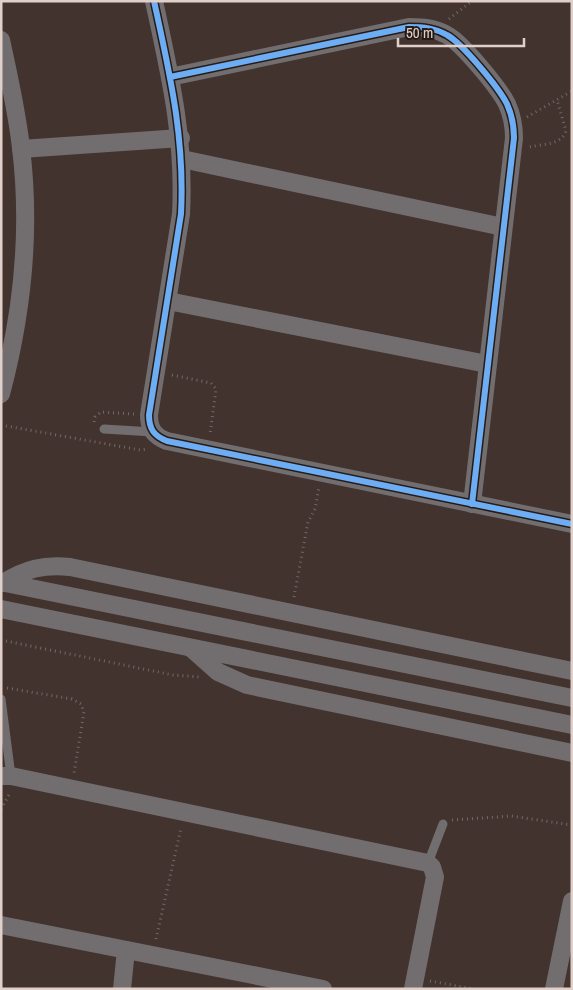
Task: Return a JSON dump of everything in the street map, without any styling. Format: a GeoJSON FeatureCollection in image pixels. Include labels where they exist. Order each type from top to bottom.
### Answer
{"type":"FeatureCollection","features":[{"type":"Feature","properties":{"kind":"street"},"geometry":{"type":"LineString","coordinates":[[154,1],[170,77],[182,159],[181,214],[149,424],[160,436],[207,449],[572,524]]}},
{"type":"Feature","properties":{"kind":"street"},"geometry":{"type":"LineString","coordinates":[[170,77],[410,27],[435,30],[457,42],[501,95],[507,104],[514,125],[472,504]]}},
{"type":"Feature","properties":{"kind":"street"},"geometry":{"type":"LineString","coordinates":[[1,40],[21,149],[25,200],[24,252],[19,305],[1,394]]}},
{"type":"Feature","properties":{"kind":"street"},"geometry":{"type":"LineString","coordinates":[[21,149],[180,138]]}},
{"type":"Feature","properties":{"kind":"street"},"geometry":{"type":"LineString","coordinates":[[182,159],[503,227]]}},
{"type":"Feature","properties":{"kind":"street"},"geometry":{"type":"LineString","coordinates":[[168,301],[488,364]]}},
{"type":"Feature","properties":{"kind":"street"},"geometry":{"type":"LineString","coordinates":[[2,582],[18,573],[35,567],[53,565],[70,567],[572,671]]}},
{"type":"Feature","properties":{"kind":"street"},"geometry":{"type":"LineString","coordinates":[[2,582],[572,698]]}},
{"type":"Feature","properties":{"kind":"street"},"geometry":{"type":"LineString","coordinates":[[1,608],[572,725]]}},
{"type":"Feature","properties":{"kind":"street"},"geometry":{"type":"LineString","coordinates":[[190,648],[218,672],[247,685],[572,753]]}},
{"type":"Feature","properties":{"kind":"street"},"geometry":{"type":"LineString","coordinates":[[6,776],[72,787],[428,863],[432,867],[435,877],[414,983]]}},
{"type":"Feature","properties":{"kind":"street"},"geometry":{"type":"LineString","coordinates":[[554,989],[572,901]]}},
{"type":"Feature","properties":{"kind":"street"},"geometry":{"type":"LineString","coordinates":[[1,925],[153,955],[276,984],[323,989]]}},
{"type":"Feature","properties":{"kind":"street"},"geometry":{"type":"LineString","coordinates":[[122,989],[126,950]]}},
{"type":"Feature","properties":{"kind":"lane"},"geometry":{"type":"LineString","coordinates":[[104,430],[160,436]]}},
{"type":"Feature","properties":{"kind":"lane"},"geometry":{"type":"LineString","coordinates":[[1,699],[6,776]]}},
{"type":"Feature","properties":{"kind":"lane"},"geometry":{"type":"LineString","coordinates":[[428,863],[443,824]]}},
{"type":"Feature","properties":{"kind":"path"},"geometry":{"type":"LineString","coordinates":[[435,30],[472,1]]}},
{"type":"Feature","properties":{"kind":"path"},"geometry":{"type":"LineString","coordinates":[[514,125],[572,91]]}},
{"type":"Feature","properties":{"kind":"path"},"geometry":{"type":"LineString","coordinates":[[512,150],[562,140],[566,132],[557,100]]}},
{"type":"Feature","properties":{"kind":"path"},"geometry":{"type":"LineString","coordinates":[[157,372],[211,383],[216,389],[207,449]]}},
{"type":"Feature","properties":{"kind":"path"},"geometry":{"type":"LineString","coordinates":[[1,425],[140,450],[154,448],[160,436]]}},
{"type":"Feature","properties":{"kind":"path"},"geometry":{"type":"LineString","coordinates":[[291,613],[308,522],[315,509],[322,473]]}},
{"type":"Feature","properties":{"kind":"path"},"geometry":{"type":"LineString","coordinates":[[1,640],[185,678],[208,676],[218,672]]}},
{"type":"Feature","properties":{"kind":"path"},"geometry":{"type":"LineString","coordinates":[[1,687],[72,699],[80,704],[84,712],[72,787]]}},
{"type":"Feature","properties":{"kind":"path"},"geometry":{"type":"LineString","coordinates":[[153,955],[185,811]]}},
{"type":"Feature","properties":{"kind":"path"},"geometry":{"type":"LineString","coordinates":[[443,824],[459,818],[511,816],[572,825]]}},
{"type":"Feature","properties":{"kind":"path"},"geometry":{"type":"LineString","coordinates":[[414,983],[474,989]]}},
{"type":"Feature","properties":{"kind":"cycle path"},"geometry":{"type":"LineString","coordinates":[[154,1],[175,107],[182,186],[181,214],[149,415],[153,431],[167,441],[572,524]]}},
{"type":"Feature","properties":{"kind":"cycle path"},"geometry":{"type":"LineString","coordinates":[[170,77],[414,27],[429,28],[454,40],[480,66],[496,88],[510,112],[514,138],[472,504]]}}]}
